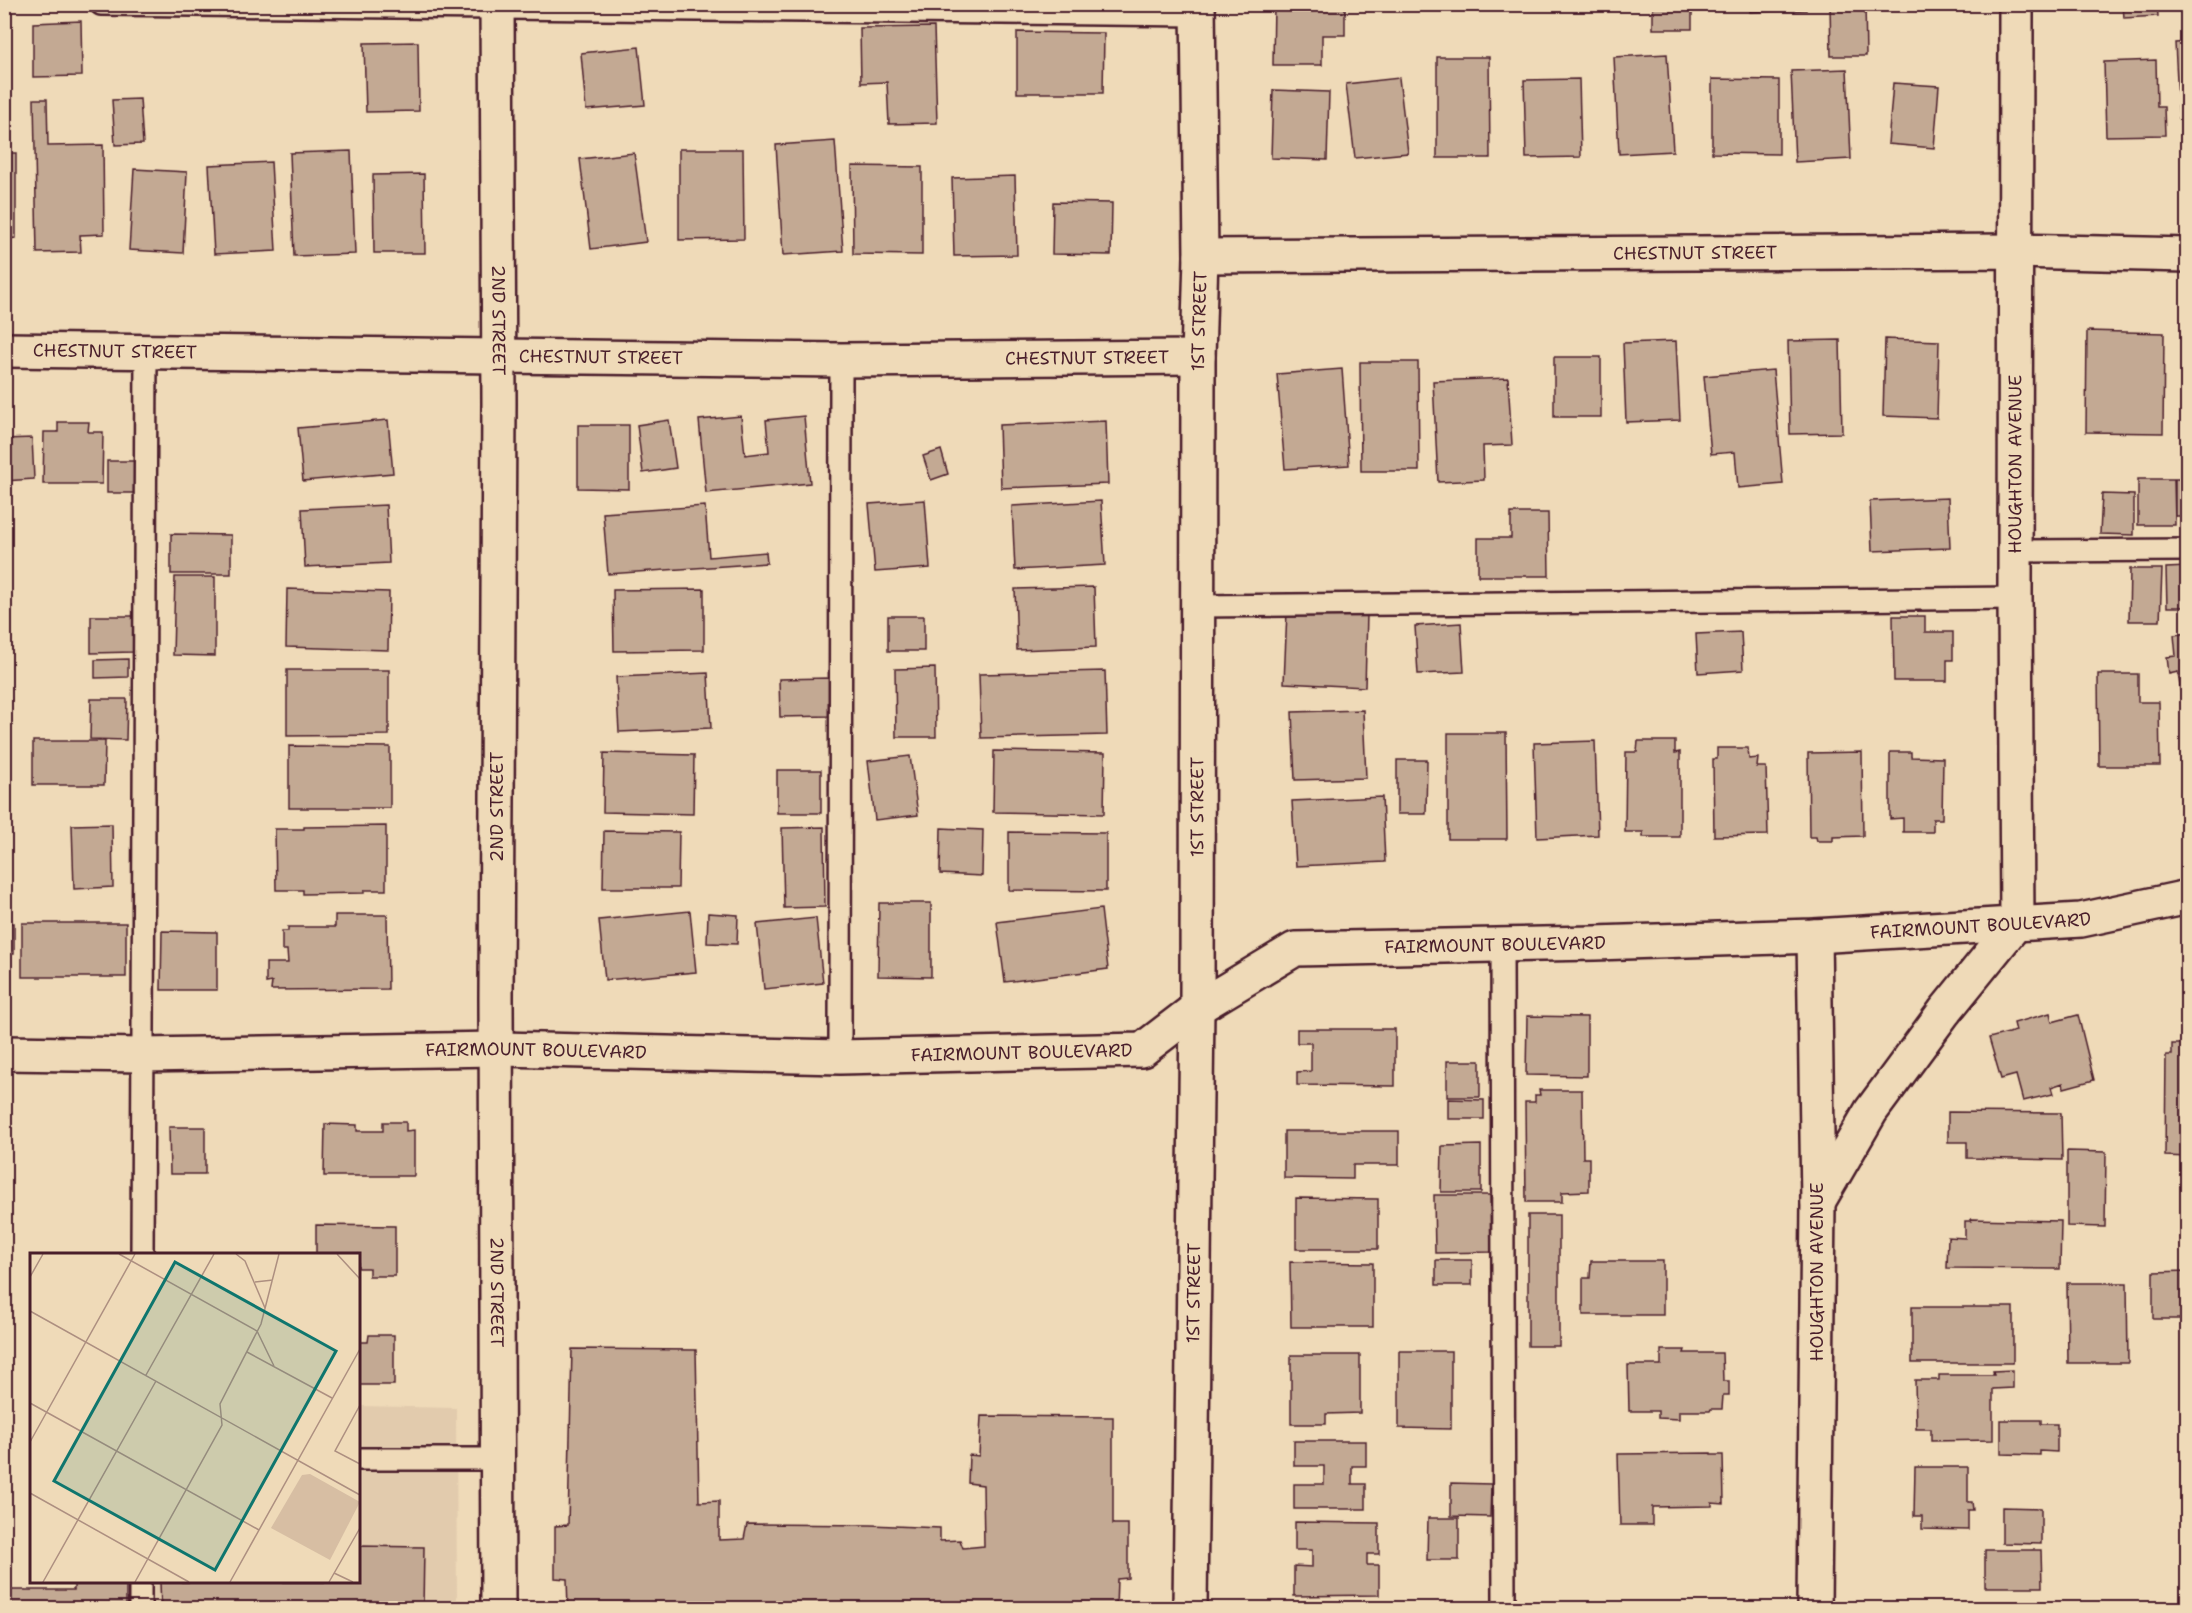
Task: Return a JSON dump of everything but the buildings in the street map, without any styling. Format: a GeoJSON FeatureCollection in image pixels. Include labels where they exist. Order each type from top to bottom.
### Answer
{"type":"FeatureCollection","features":[{"type":"Feature","properties":{"kind":"street","name":"HOUGHTON AVENUE"},"geometry":{"type":"LineString","coordinates":[[2016,4],[2017,922]]}},
{"type":"Feature","properties":{"kind":"street","name":"2ND STREET"},"geometry":{"type":"LineString","coordinates":[[497,6],[498,1608]]}},
{"type":"Feature","properties":{"kind":"street","name":"1ST STREET"},"geometry":{"type":"LineString","coordinates":[[1190,1608],[1197,1008],[1198,357],[1201,255],[1198,10]]}},
{"type":"Feature","properties":{"kind":"street","name":"CHESTNUT STREET"},"geometry":{"type":"LineString","coordinates":[[1201,255],[2017,251],[2187,255]]}},
{"type":"Feature","properties":{"kind":"street","name":"CHESTNUT STREET"},"geometry":{"type":"LineString","coordinates":[[4,350],[841,360],[1198,357]]}},
{"type":"Feature","properties":{"kind":"street","name":"FAIRMOUNT BOULEVARD"},"geometry":{"type":"LineString","coordinates":[[4,1053],[143,1054],[496,1050],[840,1057],[1142,1050],[1197,1008],[1295,949],[1814,936],[2080,920],[2187,897]]}},
{"type":"Feature","properties":{"kind":"street"},"geometry":{"type":"LineString","coordinates":[[1818,1202],[1871,1111],[1944,1012],[2017,922]]}},
{"type":"Feature","properties":{"kind":"street","name":"HOUGHTON AVENUE"},"geometry":{"type":"LineString","coordinates":[[1814,936],[1818,1202],[1814,1608]]}},
{"type":"Feature","properties":{"kind":"lane"},"geometry":{"type":"LineString","coordinates":[[101,4],[1198,10]]}},
{"type":"Feature","properties":{"kind":"lane"},"geometry":{"type":"LineString","coordinates":[[142,1253],[146,351]]}},
{"type":"Feature","properties":{"kind":"lane"},"geometry":{"type":"LineString","coordinates":[[840,1057],[841,360]]}},
{"type":"Feature","properties":{"kind":"lane"},"geometry":{"type":"LineString","coordinates":[[2015,551],[2187,550]]}},
{"type":"Feature","properties":{"kind":"lane"},"geometry":{"type":"LineString","coordinates":[[1197,606],[2015,598]]}},
{"type":"Feature","properties":{"kind":"lane"},"geometry":{"type":"LineString","coordinates":[[1502,945],[1504,1608]]}},
{"type":"Feature","properties":{"kind":"lane"},"geometry":{"type":"LineString","coordinates":[[360,1459],[497,1459]]}},
{"type":"Feature","properties":{"kind":"lane"},"geometry":{"type":"LineString","coordinates":[[140,1583],[140,1608]]}},
{"type":"Feature","properties":{"kind":"shaded area"},"geometry":{"type":"Polygon","coordinates":[[[360,1406],[456,1408],[457,1608],[150,1608],[150,1583],[360,1583],[360,1406]]]}}]}
